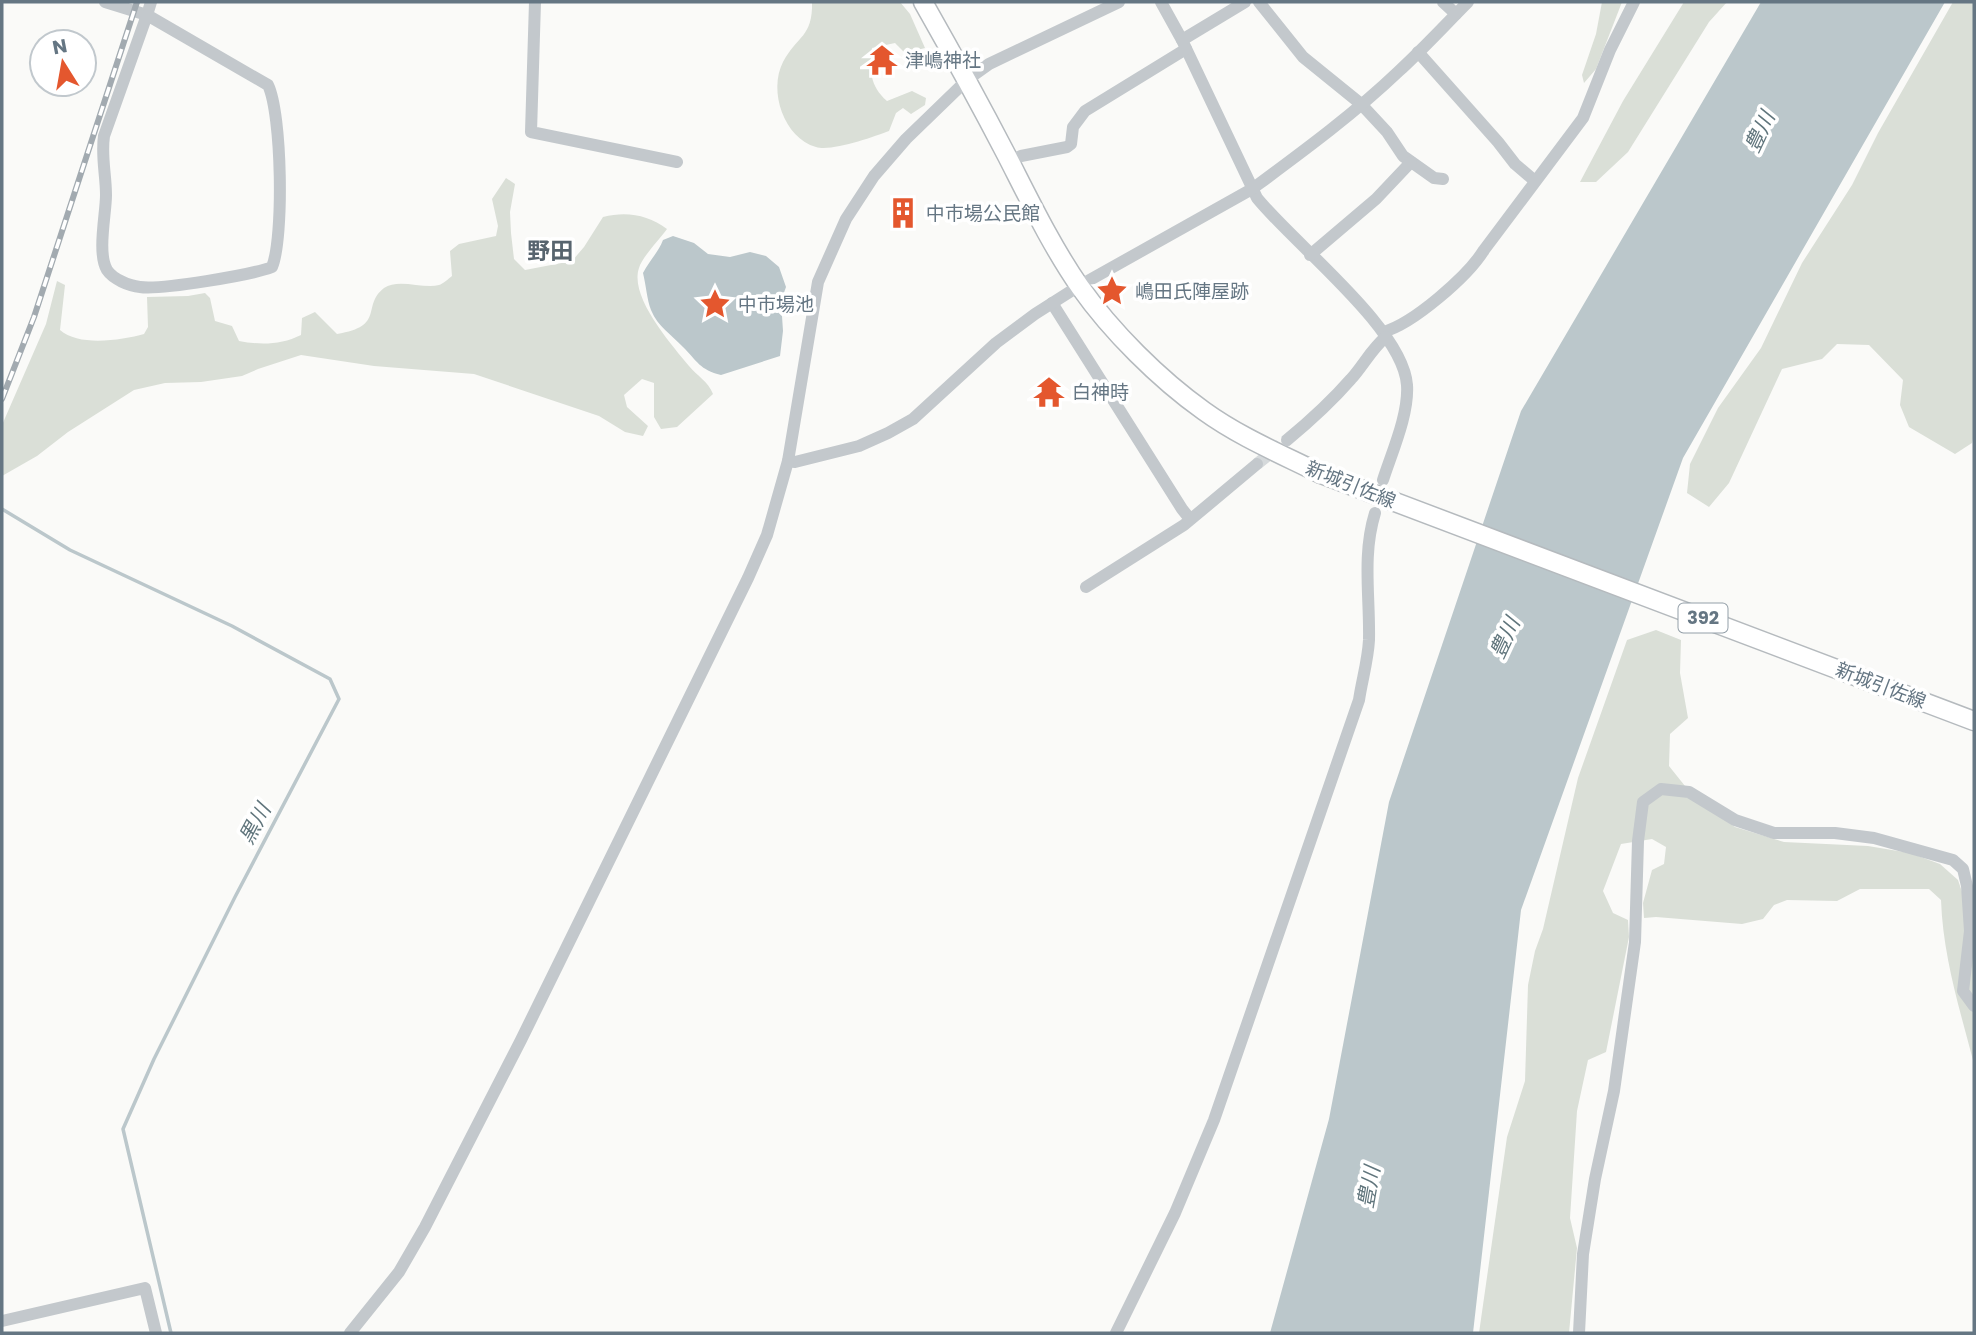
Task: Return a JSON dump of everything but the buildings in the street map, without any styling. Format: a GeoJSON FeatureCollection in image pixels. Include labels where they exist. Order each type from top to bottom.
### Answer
{"type":"FeatureCollection","features":[{"type":"Feature","properties":{"kind":"main road","name":"新城引佐線"},"geometry":{"type":"LineString","coordinates":[[923,2],[968,79],[1010,162],[1079,286],[1119,334],[1168,382],[1204,411],[1246,437],[1321,474],[1974,721]]}},
{"type":"Feature","properties":{"kind":"street"},"geometry":{"type":"LineString","coordinates":[[105,2],[122,4],[147,15],[268,85],[278,127],[279,194],[276,256],[272,267],[225,277],[139,287],[121,282],[108,271],[104,258],[104,136],[147,15],[151,2]]}},
{"type":"Feature","properties":{"kind":"street"},"geometry":{"type":"LineString","coordinates":[[535,2],[531,132],[677,162]]}},
{"type":"Feature","properties":{"kind":"street"},"geometry":{"type":"LineString","coordinates":[[350,1333],[406,1261],[521,1040],[748,578],[771,523],[788,461],[818,282],[846,219],[874,176],[898,148],[968,79],[989,64],[1119,2]]}},
{"type":"Feature","properties":{"kind":"street"},"geometry":{"type":"LineString","coordinates":[[1161,2],[1184,44],[1252,189],[1272,217],[1369,313],[1385,335],[1404,373],[1407,386],[1405,407],[1383,480]]}},
{"type":"Feature","properties":{"kind":"street"},"geometry":{"type":"LineString","coordinates":[[1010,162],[1021,156],[1067,147],[1071,144],[1073,127],[1086,111],[1245,2]]}},
{"type":"Feature","properties":{"kind":"street"},"geometry":{"type":"LineString","coordinates":[[1259,2],[1303,57],[1361,104],[1387,132],[1403,156],[1434,178],[1443,179]]}},
{"type":"Feature","properties":{"kind":"street"},"geometry":{"type":"LineString","coordinates":[[1443,2],[1456,14]]}},
{"type":"Feature","properties":{"kind":"street"},"geometry":{"type":"LineString","coordinates":[[788,461],[795,462],[859,446],[913,419],[996,343],[1052,303],[1252,189],[1361,104],[1468,2]]}},
{"type":"Feature","properties":{"kind":"street"},"geometry":{"type":"LineString","coordinates":[[1287,440],[1327,406],[1385,335],[1419,313],[1475,265],[1583,118],[1610,50],[1634,2]]}},
{"type":"Feature","properties":{"kind":"street"},"geometry":{"type":"LineString","coordinates":[[1418,52],[1515,164],[1535,181]]}},
{"type":"Feature","properties":{"kind":"street"},"geometry":{"type":"LineString","coordinates":[[1311,255],[1376,199],[1411,162]]}},
{"type":"Feature","properties":{"kind":"street"},"geometry":{"type":"LineString","coordinates":[[1052,303],[1190,519]]}},
{"type":"Feature","properties":{"kind":"street"},"geometry":{"type":"LineString","coordinates":[[1086,587],[1129,562],[1190,519],[1257,464]]}},
{"type":"Feature","properties":{"kind":"street"},"geometry":{"type":"LineString","coordinates":[[1116,1333],[1175,1213],[1213,1120],[1359,700],[1369,642],[1367,554],[1369,532],[1375,513]]}},
{"type":"Feature","properties":{"kind":"street"},"geometry":{"type":"LineString","coordinates":[[1578,1333],[1584,1254],[1595,1179],[1614,1091],[1635,942],[1638,841],[1643,802],[1661,789],[1689,792],[1735,820],[1774,833],[1835,833],[1874,838],[1953,860],[1963,869],[1967,886],[1970,931],[1963,991],[1974,1006]]}},
{"type":"Feature","properties":{"kind":"street"},"geometry":{"type":"LineString","coordinates":[[2,1321],[145,1288],[156,1333]]}},
{"type":"Feature","properties":{"kind":"shaded area"},"geometry":{"type":"Polygon","coordinates":[[[812,2],[900,2],[910,14],[925,48],[905,53],[895,43],[872,48],[872,77],[877,89],[887,101],[912,91],[926,98],[925,105],[911,114],[903,108],[896,113],[889,131],[841,146],[816,147],[795,134],[782,112],[777,86],[783,62],[807,30],[812,14],[812,2]]]}},
{"type":"Feature","properties":{"kind":"shaded area"},"geometry":{"type":"Polygon","coordinates":[[[1602,2],[1622,2],[1596,69],[1584,83],[1582,75],[1596,34],[1602,2]]]}},
{"type":"Feature","properties":{"kind":"shaded area"},"geometry":{"type":"Polygon","coordinates":[[[1684,2],[1727,2],[1709,22],[1628,152],[1596,182],[1580,182],[1623,101],[1684,2]]]}},
{"type":"Feature","properties":{"kind":"shaded area"},"geometry":{"type":"Polygon","coordinates":[[[1953,2],[1974,2],[1972,443],[1955,454],[1909,427],[1900,405],[1903,380],[1869,345],[1837,344],[1822,359],[1782,369],[1729,483],[1709,507],[1687,493],[1690,464],[1718,408],[1761,348],[1802,263],[1852,185],[1878,133],[1953,2]]]}},
{"type":"Feature","properties":{"kind":"shaded area"},"geometry":{"type":"Polygon","coordinates":[[[506,178],[515,184],[510,212],[514,259],[525,270],[572,261],[603,217],[620,214],[637,216],[652,220],[667,229],[647,253],[639,268],[640,293],[663,333],[713,394],[677,427],[661,429],[654,417],[654,383],[642,379],[624,395],[627,407],[648,426],[643,436],[625,432],[599,416],[474,374],[374,366],[301,355],[242,376],[201,382],[165,383],[134,390],[68,432],[37,456],[2,476],[2,425],[46,324],[57,281],[65,285],[60,330],[78,339],[101,341],[144,334],[148,327],[147,297],[205,293],[210,298],[215,321],[232,326],[239,341],[286,341],[301,335],[302,318],[315,312],[337,334],[362,326],[370,315],[377,295],[384,288],[396,284],[441,284],[452,276],[450,251],[459,244],[496,236],[498,226],[492,199],[506,178]]]}},
{"type":"Feature","properties":{"kind":"shaded area"},"geometry":{"type":"Polygon","coordinates":[[[1656,630],[1681,640],[1680,673],[1688,718],[1670,734],[1669,766],[1697,801],[1735,827],[1784,842],[1868,846],[1910,853],[1940,864],[1958,880],[1962,892],[1974,900],[1974,1064],[1949,963],[1941,900],[1929,889],[1860,889],[1837,901],[1787,900],[1774,905],[1763,919],[1742,924],[1644,918],[1643,903],[1652,870],[1664,864],[1666,847],[1652,839],[1621,844],[1603,891],[1613,913],[1628,920],[1629,937],[1606,1052],[1588,1060],[1577,1111],[1570,1218],[1577,1248],[1569,1333],[1479,1333],[1507,1137],[1525,1081],[1528,985],[1578,778],[1627,640],[1656,630]]]}},
{"type":"Feature","properties":{"kind":"water","name":"豊川"},"geometry":{"type":"Polygon","coordinates":[[[1761,2],[1945,2],[1683,458],[1521,910],[1473,1333],[1270,1333],[1329,1119],[1389,802],[1521,411],[1761,2]]]}},
{"type":"Feature","properties":{"kind":"water","name":"中市場池"},"geometry":{"type":"Polygon","coordinates":[[[673,236],[694,243],[708,254],[730,257],[750,252],[766,256],[779,267],[786,287],[781,301],[783,331],[780,356],[721,375],[699,364],[661,326],[650,306],[643,273],[663,240],[673,236]]]}},
{"type":"Feature","properties":{"kind":"waterway","name":"黒川"},"geometry":{"type":"LineString","coordinates":[[2,509],[70,550],[232,626],[330,679],[339,699],[235,897],[154,1059],[123,1129],[171,1333]]}},
{"type":"Feature","properties":{"kind":"tunnel"},"geometry":{"type":"LineString","coordinates":[[1257,464],[1287,440]]}},
{"type":"Feature","properties":{"kind":"railway"},"geometry":{"type":"LineString","coordinates":[[2,399],[34,317],[137,2]]}},
{"type":"Feature","properties":{"kind":"place","name":"津嶋神社"},"geometry":{"type":"Point","coordinates":[882,60]}},
{"type":"Feature","properties":{"kind":"place","name":"中市場公民館"},"geometry":{"type":"Point","coordinates":[903,213]}},
{"type":"Feature","properties":{"kind":"place","name":"嶋田氏陣屋跡"},"geometry":{"type":"Point","coordinates":[1112,291]}},
{"type":"Feature","properties":{"kind":"place","name":"中市場池"},"geometry":{"type":"Point","coordinates":[715,304]}},
{"type":"Feature","properties":{"kind":"place","name":"白神時"},"geometry":{"type":"Point","coordinates":[1049,392]}},
{"type":"Feature","properties":{"kind":"district","name":"野田"},"geometry":{"type":"Point","coordinates":[550,251]}}]}
